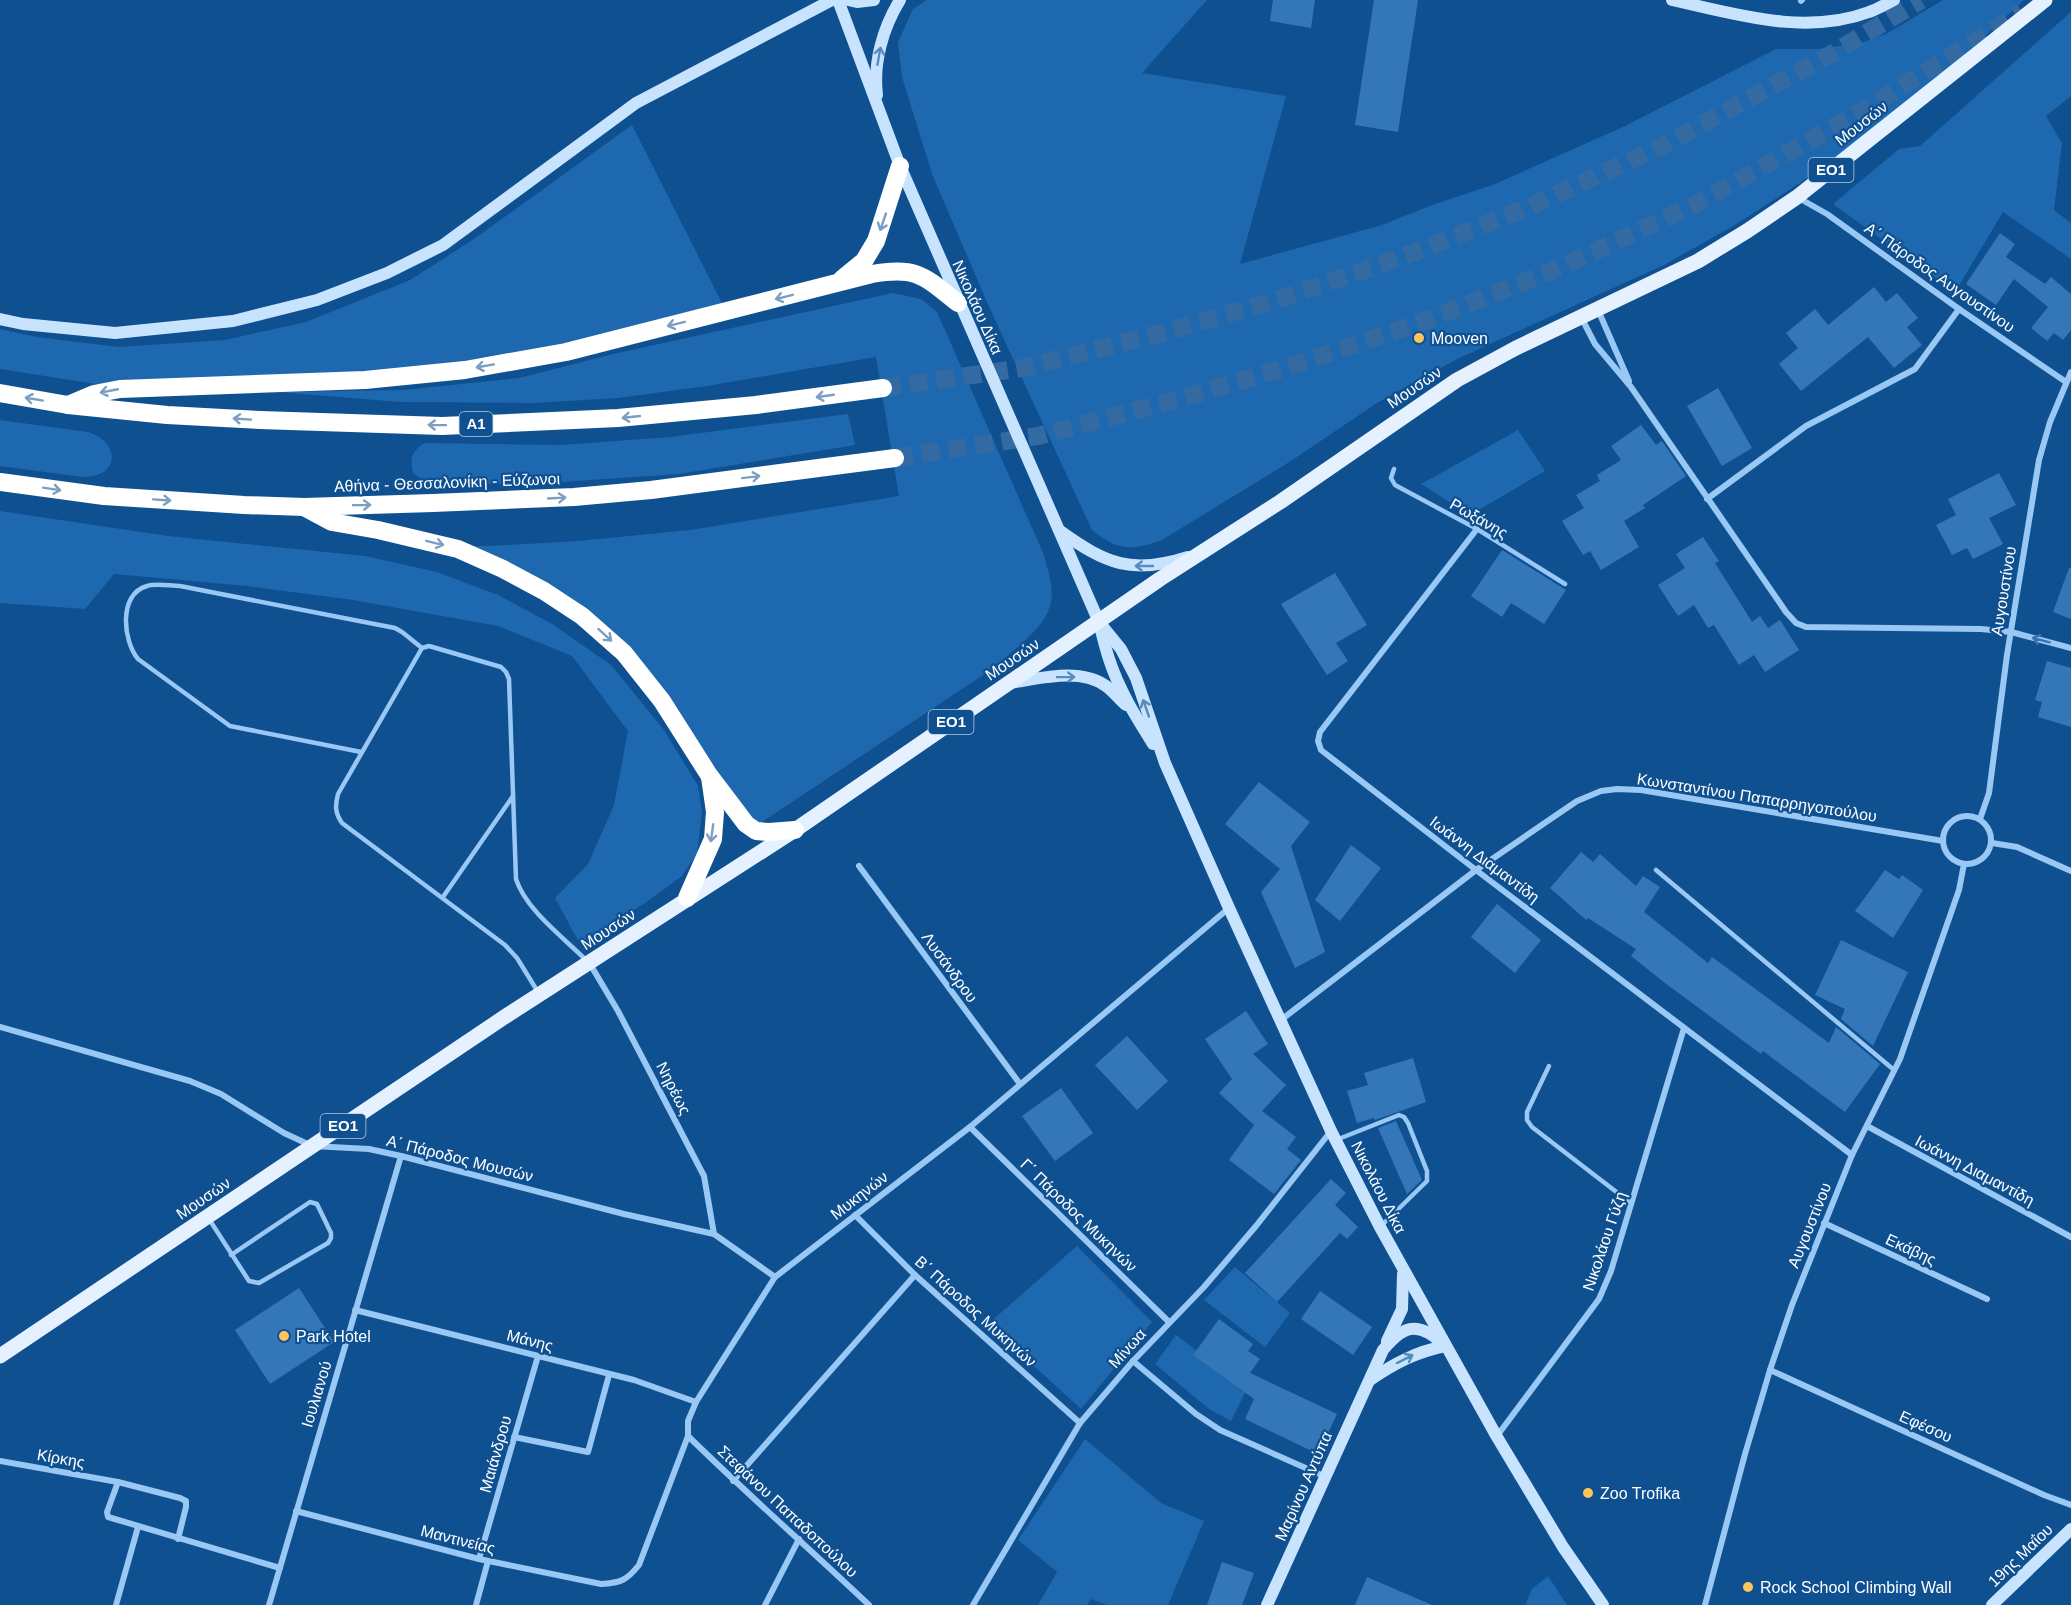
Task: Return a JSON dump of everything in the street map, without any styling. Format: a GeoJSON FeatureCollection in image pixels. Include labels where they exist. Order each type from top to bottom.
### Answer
{"type":"FeatureCollection","features":[{"type":"Feature","properties":{"kind":"highway"},"geometry":{"type":"LineString","coordinates":[[836,284],[864,261],[876,242],[900,166]]}},
{"type":"Feature","properties":{"kind":"highway"},"geometry":{"type":"LineString","coordinates":[[68,405],[94,394],[120,389],[365,380],[465,370],[566,352],[872,274],[905,271],[926,278],[958,303]]}},
{"type":"Feature","properties":{"kind":"highway","name":"Α1"},"geometry":{"type":"LineString","coordinates":[[0,393],[68,405],[167,414],[260,420],[442,426],[618,418],[756,405],[883,388]]}},
{"type":"Feature","properties":{"kind":"highway","name":"Αθήνα - Θεσσαλονίκη - Εύζωνοι"},"geometry":{"type":"LineString","coordinates":[[0,482],[104,496],[303,507],[574,497],[662,489],[895,458]]}},
{"type":"Feature","properties":{"kind":"highway"},"geometry":{"type":"LineString","coordinates":[[303,507],[333,522],[458,549],[544,591],[582,616],[624,653],[662,701],[709,776],[746,824],[756,831],[795,830]]}},
{"type":"Feature","properties":{"kind":"highway"},"geometry":{"type":"LineString","coordinates":[[687,898],[713,839],[715,812],[709,776]]}},
{"type":"Feature","properties":{"kind":"main road","name":"Μουσών"},"geometry":{"type":"LineString","coordinates":[[0,1356],[540,994],[795,830],[1457,380],[1516,348],[1698,261],[1747,231],[1797,197],[2045,0]]}},
{"type":"Feature","properties":{"kind":"street"},"geometry":{"type":"LineString","coordinates":[[0,319],[23,324],[115,333],[233,321],[317,300],[387,273],[443,245],[636,103],[832,0]]}},
{"type":"Feature","properties":{"kind":"street","name":"Νικολάου Δίκα"},"geometry":{"type":"LineString","coordinates":[[838,0],[900,166],[1099,622],[1109,659],[1132,711],[1165,763]]}},
{"type":"Feature","properties":{"kind":"street"},"geometry":{"type":"LineString","coordinates":[[848,0],[857,2],[874,0]]}},
{"type":"Feature","properties":{"kind":"street"},"geometry":{"type":"LineString","coordinates":[[880,114],[876,85],[878,56],[886,27],[900,0]]}},
{"type":"Feature","properties":{"kind":"street"},"geometry":{"type":"LineString","coordinates":[[1672,0],[1779,22],[1818,23],[1846,19],[1869,12],[1894,0]]}},
{"type":"Feature","properties":{"kind":"street","name":"Α΄ Πάροδος Αυγουστίνου"},"geometry":{"type":"LineString","coordinates":[[1797,197],[1827,214],[1959,309],[2066,382]]}},
{"type":"Feature","properties":{"kind":"street"},"geometry":{"type":"LineString","coordinates":[[1597,309],[1631,387]]}},
{"type":"Feature","properties":{"kind":"street"},"geometry":{"type":"LineString","coordinates":[[1707,500],[1806,426],[1915,369],[1959,309]]}},
{"type":"Feature","properties":{"kind":"street"},"geometry":{"type":"LineString","coordinates":[[1581,317],[1595,344],[1631,387],[1707,500],[1796,623],[1806,627],[1981,629],[2011,632],[2071,648]]}},
{"type":"Feature","properties":{"kind":"street","name":"Αυγουστίνου"},"geometry":{"type":"LineString","coordinates":[[1980,819],[1989,793],[2011,632],[2039,460],[2050,422],[2071,372]]}},
{"type":"Feature","properties":{"kind":"street","name":"Ιωάννη Διαμαντίδη"},"geometry":{"type":"LineString","coordinates":[[1477,529],[1320,732],[1318,741],[1321,750],[1852,1155]]}},
{"type":"Feature","properties":{"kind":"street"},"geometry":{"type":"LineString","coordinates":[[1059,531],[1101,558],[1137,566],[1172,562],[1201,553]]}},
{"type":"Feature","properties":{"kind":"street","name":"Νικολάου Δίκα"},"geometry":{"type":"LineString","coordinates":[[1099,622],[1121,649],[1136,678],[1165,763],[1229,908],[1334,1136],[1380,1227],[1497,1437],[1563,1547],[1603,1605]]}},
{"type":"Feature","properties":{"kind":"street"},"geometry":{"type":"LineString","coordinates":[[1008,684],[1065,676],[1093,680],[1106,686],[1132,711]]}},
{"type":"Feature","properties":{"kind":"street","name":"Κωνσταντίνου Παπαρρηγοπούλου"},"geometry":{"type":"LineString","coordinates":[[1280,1020],[1476,870],[1577,801],[1601,791],[1641,790],[1943,841]]}},
{"type":"Feature","properties":{"kind":"street"},"geometry":{"type":"LineString","coordinates":[[1966,816],[1980,819],[1989,830],[1992,843],[1985,857],[1971,864],[1956,862],[1945,849],[1943,841],[1947,827],[1952,821],[1966,816]]}},
{"type":"Feature","properties":{"kind":"street"},"geometry":{"type":"LineString","coordinates":[[1992,843],[2017,847],[2071,871]]}},
{"type":"Feature","properties":{"kind":"street","name":"Αυγουστίνου"},"geometry":{"type":"LineString","coordinates":[[1705,1605],[1770,1370],[1795,1295],[1852,1155],[1894,1070],[1959,890],[1964,864]]}},
{"type":"Feature","properties":{"kind":"street","name":"Λυσάνδρου"},"geometry":{"type":"LineString","coordinates":[[859,866],[1020,1084]]}},
{"type":"Feature","properties":{"kind":"street","name":"Μυκηνών"},"geometry":{"type":"LineString","coordinates":[[616,1583],[629,1577],[639,1565],[688,1436],[688,1421],[696,1402],[775,1277],[970,1127],[1229,908]]}},
{"type":"Feature","properties":{"kind":"street","name":"Νηρέως"},"geometry":{"type":"LineString","coordinates":[[589,962],[618,1011],[704,1176],[714,1234]]}},
{"type":"Feature","properties":{"kind":"street","name":"Α΄ Πάροδος Μουσών"},"geometry":{"type":"LineString","coordinates":[[0,1027],[190,1081],[220,1094],[284,1133],[312,1146],[369,1149],[401,1156],[624,1214],[714,1234],[775,1277]]}},
{"type":"Feature","properties":{"kind":"street","name":"Νικολάου Γύζη"},"geometry":{"type":"LineString","coordinates":[[1497,1437],[1599,1299],[1611,1271],[1684,1028]]}},
{"type":"Feature","properties":{"kind":"street","name":"Ιωάννη Διαμαντίδη"},"geometry":{"type":"LineString","coordinates":[[1867,1126],[2071,1237]]}},
{"type":"Feature","properties":{"kind":"street","name":"Γ΄ Πάροδος Μυκηνών"},"geometry":{"type":"LineString","coordinates":[[970,1127],[1170,1322]]}},
{"type":"Feature","properties":{"kind":"street","name":"Μίνωα"},"geometry":{"type":"LineString","coordinates":[[973,1605],[1080,1424],[1133,1361],[1219,1270],[1334,1136]]}},
{"type":"Feature","properties":{"kind":"street","name":"Ιουλιανού"},"geometry":{"type":"LineString","coordinates":[[269,1605],[401,1156]]}},
{"type":"Feature","properties":{"kind":"street","name":"Β΄ Πάροδος Μυκηνών"},"geometry":{"type":"LineString","coordinates":[[855,1215],[915,1275],[1080,1424]]}},
{"type":"Feature","properties":{"kind":"street","name":"Εκάβης"},"geometry":{"type":"LineString","coordinates":[[1824,1223],[1987,1299]]}},
{"type":"Feature","properties":{"kind":"street","name":"Μαρίνου Αντύπα"},"geometry":{"type":"LineString","coordinates":[[1267,1605],[1402,1309],[1403,1270]]}},
{"type":"Feature","properties":{"kind":"street"},"geometry":{"type":"LineString","coordinates":[[733,1480],[915,1275]]}},
{"type":"Feature","properties":{"kind":"street","name":"Μάνης"},"geometry":{"type":"LineString","coordinates":[[355,1310],[634,1380],[696,1402]]}},
{"type":"Feature","properties":{"kind":"street"},"geometry":{"type":"LineString","coordinates":[[1383,1350],[1395,1335],[1412,1329],[1424,1331],[1445,1346]]}},
{"type":"Feature","properties":{"kind":"street"},"geometry":{"type":"LineString","coordinates":[[1369,1381],[1404,1358],[1423,1350],[1445,1346]]}},
{"type":"Feature","properties":{"kind":"street","name":"Μαιάνδρου"},"geometry":{"type":"LineString","coordinates":[[479,1559],[538,1356]]}},
{"type":"Feature","properties":{"kind":"street"},"geometry":{"type":"LineString","coordinates":[[1133,1361],[1196,1414],[1220,1430],[1326,1477]]}},
{"type":"Feature","properties":{"kind":"street","name":"Εφέσου"},"geometry":{"type":"LineString","coordinates":[[1770,1370],[2044,1495],[2071,1505]]}},
{"type":"Feature","properties":{"kind":"street"},"geometry":{"type":"LineString","coordinates":[[514,1437],[588,1452],[609,1375]]}},
{"type":"Feature","properties":{"kind":"street","name":"Στεφάνου Παπαδοπούλου"},"geometry":{"type":"LineString","coordinates":[[688,1436],[869,1605]]}},
{"type":"Feature","properties":{"kind":"street","name":"Κίρκης"},"geometry":{"type":"LineString","coordinates":[[0,1461],[118,1482],[180,1498],[186,1501],[186,1507],[178,1539]]}},
{"type":"Feature","properties":{"kind":"street"},"geometry":{"type":"LineString","coordinates":[[118,1482],[107,1512],[108,1517],[280,1568]]}},
{"type":"Feature","properties":{"kind":"street","name":"Μαντινείας"},"geometry":{"type":"LineString","coordinates":[[296,1510],[479,1559],[601,1584],[616,1583]]}},
{"type":"Feature","properties":{"kind":"street"},"geometry":{"type":"LineString","coordinates":[[116,1605],[138,1527]]}},
{"type":"Feature","properties":{"kind":"street","name":"19ης Μαΐου"},"geometry":{"type":"LineString","coordinates":[[1992,1605],[2071,1529]]}},
{"type":"Feature","properties":{"kind":"street"},"geometry":{"type":"LineString","coordinates":[[765,1605],[799,1539]]}},
{"type":"Feature","properties":{"kind":"street"},"geometry":{"type":"LineString","coordinates":[[476,1605],[488,1561]]}},
{"type":"Feature","properties":{"kind":"lane","name":"Ρωξάνης"},"geometry":{"type":"LineString","coordinates":[[1394,469],[1391,478],[1395,485],[1477,529],[1565,584]]}},
{"type":"Feature","properties":{"kind":"lane"},"geometry":{"type":"LineString","coordinates":[[362,752],[230,726],[138,659],[131,651],[127,619],[129,598],[149,585],[180,586],[394,628],[422,648]]}},
{"type":"Feature","properties":{"kind":"lane"},"geometry":{"type":"LineString","coordinates":[[540,994],[517,958],[505,945],[342,823],[337,815],[335,805],[338,794],[422,648],[429,646],[501,667],[506,672],[509,679],[516,879],[520,890],[531,905],[589,962]]}},
{"type":"Feature","properties":{"kind":"lane"},"geometry":{"type":"LineString","coordinates":[[443,897],[514,795]]}},
{"type":"Feature","properties":{"kind":"lane"},"geometry":{"type":"LineString","coordinates":[[1656,870],[1894,1070]]}},
{"type":"Feature","properties":{"kind":"lane"},"geometry":{"type":"LineString","coordinates":[[1549,1066],[1527,1112],[1527,1120],[1632,1204]]}},
{"type":"Feature","properties":{"kind":"lane"},"geometry":{"type":"LineString","coordinates":[[1334,1136],[1399,1115],[1404,1117],[1408,1123],[1428,1176],[1427,1181],[1380,1227]]}},
{"type":"Feature","properties":{"kind":"lane"},"geometry":{"type":"LineString","coordinates":[[207,1217],[231,1255],[249,1281],[259,1283],[328,1243],[331,1238],[317,1204],[310,1202],[231,1255]]}},
{"type":"Feature","properties":{"kind":"shaded area"},"geometry":{"type":"Polygon","coordinates":[[[927,0],[1207,0],[1142,73],[1286,96],[1240,264],[1382,225],[1495,184],[1625,126],[1776,49],[1819,49],[1864,42],[1888,33],[1943,0],[2024,0],[1955,64],[1854,143],[1803,181],[1735,225],[1664,265],[1457,359],[1377,403],[1291,461],[1162,540],[1142,546],[1125,547],[1109,542],[1092,530],[990,309],[932,174],[902,77],[898,42],[913,9],[927,0]]]}},
{"type":"Feature","properties":{"kind":"shaded area"},"geometry":{"type":"Polygon","coordinates":[[[2071,12],[2071,96],[2046,116],[2062,143],[2054,210],[2071,223],[2071,259],[2003,212],[1955,292],[1833,204],[1899,149],[1920,146],[2071,12]]]}},
{"type":"Feature","properties":{"kind":"shaded area"},"geometry":{"type":"Polygon","coordinates":[[[632,125],[726,311],[550,359],[131,388],[0,369],[0,329],[37,337],[119,347],[225,340],[306,322],[410,280],[474,239],[632,125]]]}},
{"type":"Feature","properties":{"kind":"shaded area"},"geometry":{"type":"Polygon","coordinates":[[[893,293],[921,299],[937,312],[1044,555],[1051,587],[1050,606],[1033,632],[992,669],[756,826],[644,664],[541,587],[435,546],[490,546],[578,541],[690,530],[899,496],[876,357],[707,386],[618,398],[534,403],[400,402],[278,392],[403,390],[519,378],[613,354],[893,293]]]}},
{"type":"Feature","properties":{"kind":"shaded area"},"geometry":{"type":"Polygon","coordinates":[[[848,414],[855,445],[679,474],[561,482],[427,483],[413,473],[412,468],[414,452],[425,443],[561,445],[670,437],[848,414]]]}},
{"type":"Feature","properties":{"kind":"shaded area"},"geometry":{"type":"Polygon","coordinates":[[[0,420],[88,432],[106,443],[112,458],[110,465],[95,475],[83,477],[0,466],[0,420]]]}},
{"type":"Feature","properties":{"kind":"shaded area"},"geometry":{"type":"Polygon","coordinates":[[[1518,430],[1545,471],[1470,515],[1421,484],[1518,430]]]}},
{"type":"Feature","properties":{"kind":"shaded area"},"geometry":{"type":"Polygon","coordinates":[[[0,511],[168,536],[365,556],[437,572],[498,595],[552,624],[611,665],[664,730],[698,786],[702,813],[697,854],[681,877],[580,944],[555,898],[588,864],[614,805],[628,731],[572,656],[498,626],[353,600],[247,586],[114,574],[85,609],[0,603],[0,511]]]}},
{"type":"Feature","properties":{"kind":"shaded area"},"geometry":{"type":"Polygon","coordinates":[[[1077,1246],[1152,1322],[1081,1409],[988,1324],[1077,1246]]]}},
{"type":"Feature","properties":{"kind":"shaded area"},"geometry":{"type":"Polygon","coordinates":[[[1235,1267],[1290,1313],[1265,1347],[1204,1300],[1235,1267]]]}},
{"type":"Feature","properties":{"kind":"shaded area"},"geometry":{"type":"Polygon","coordinates":[[[1176,1335],[1247,1389],[1231,1421],[1209,1409],[1155,1364],[1176,1335]]]}},
{"type":"Feature","properties":{"kind":"shaded area"},"geometry":{"type":"Polygon","coordinates":[[[1085,1439],[1161,1503],[1204,1521],[1168,1605],[1107,1605],[1091,1599],[1087,1605],[1038,1605],[1057,1572],[1018,1540],[1085,1439]]]}},
{"type":"Feature","properties":{"kind":"shaded area"},"geometry":{"type":"Polygon","coordinates":[[[1548,1576],[1567,1605],[1525,1605],[1532,1589],[1548,1576]]]}},
{"type":"Feature","properties":{"kind":"building"},"geometry":{"type":"Polygon","coordinates":[[[1273,0],[1315,0],[1311,28],[1270,21],[1273,0]]]}},
{"type":"Feature","properties":{"kind":"building"},"geometry":{"type":"Polygon","coordinates":[[[1374,0],[1418,0],[1398,132],[1355,125],[1374,0]]]}},
{"type":"Feature","properties":{"kind":"building"},"geometry":{"type":"Polygon","coordinates":[[[2000,233],[2015,244],[2006,257],[2045,284],[2051,277],[2071,294],[2071,330],[2063,340],[2054,333],[2047,341],[2031,328],[2048,307],[2014,279],[1996,305],[1966,284],[2000,233]]]}},
{"type":"Feature","properties":{"kind":"building"},"geometry":{"type":"Polygon","coordinates":[[[1874,287],[1886,302],[1897,293],[1918,318],[1907,327],[1922,345],[1894,368],[1868,337],[1801,391],[1779,364],[1798,348],[1786,333],[1815,309],[1828,325],[1874,287]]]}},
{"type":"Feature","properties":{"kind":"building"},"geometry":{"type":"Polygon","coordinates":[[[1718,388],[1752,448],[1722,466],[1687,406],[1718,388]]]}},
{"type":"Feature","properties":{"kind":"building"},"geometry":{"type":"Polygon","coordinates":[[[1641,425],[1656,445],[1662,441],[1686,476],[1643,505],[1645,508],[1624,521],[1639,547],[1601,570],[1590,551],[1583,555],[1562,521],[1584,508],[1576,495],[1600,481],[1597,475],[1621,460],[1611,446],[1641,425]]]}},
{"type":"Feature","properties":{"kind":"building"},"geometry":{"type":"Polygon","coordinates":[[[1999,473],[2016,505],[1989,518],[2003,544],[1973,559],[1967,548],[1952,555],[1936,525],[1956,515],[1948,499],[1999,473]]]}},
{"type":"Feature","properties":{"kind":"building"},"geometry":{"type":"Polygon","coordinates":[[[1703,537],[1719,561],[1715,563],[1752,622],[1760,616],[1768,628],[1780,620],[1799,650],[1765,672],[1754,655],[1739,665],[1714,625],[1708,628],[1694,605],[1678,616],[1658,585],[1685,568],[1676,554],[1703,537]]]}},
{"type":"Feature","properties":{"kind":"building"},"geometry":{"type":"Polygon","coordinates":[[[1502,550],[1566,590],[1544,624],[1511,603],[1502,617],[1471,596],[1502,550]]]}},
{"type":"Feature","properties":{"kind":"building"},"geometry":{"type":"Polygon","coordinates":[[[2069,568],[2071,568],[2071,619],[2053,612],[2069,568]]]}},
{"type":"Feature","properties":{"kind":"building"},"geometry":{"type":"Polygon","coordinates":[[[1335,573],[1367,625],[1336,643],[1348,661],[1327,675],[1281,604],[1335,573]]]}},
{"type":"Feature","properties":{"kind":"building"},"geometry":{"type":"Polygon","coordinates":[[[2047,661],[2071,668],[2071,727],[2038,717],[2042,702],[2035,700],[2047,661]]]}},
{"type":"Feature","properties":{"kind":"building"},"geometry":{"type":"Polygon","coordinates":[[[1259,782],[1310,822],[1291,846],[1325,952],[1295,968],[1261,892],[1280,869],[1225,824],[1259,782]]]}},
{"type":"Feature","properties":{"kind":"building"},"geometry":{"type":"Polygon","coordinates":[[[1351,845],[1381,868],[1340,921],[1315,900],[1351,845]]]}},
{"type":"Feature","properties":{"kind":"building"},"geometry":{"type":"Polygon","coordinates":[[[1581,852],[1593,862],[1600,854],[1636,886],[1643,876],[1660,887],[1644,912],[1708,963],[1712,957],[1829,1043],[1836,1027],[1880,1064],[1845,1112],[1763,1051],[1761,1054],[1665,983],[1631,956],[1636,949],[1588,918],[1586,920],[1550,888],[1581,852]]]}},
{"type":"Feature","properties":{"kind":"building"},"geometry":{"type":"Polygon","coordinates":[[[1885,870],[1899,879],[1902,875],[1923,890],[1893,938],[1855,911],[1885,870]]]}},
{"type":"Feature","properties":{"kind":"building"},"geometry":{"type":"Polygon","coordinates":[[[1497,904],[1541,940],[1515,973],[1471,937],[1497,904]]]}},
{"type":"Feature","properties":{"kind":"building"},"geometry":{"type":"Polygon","coordinates":[[[1841,940],[1908,972],[1873,1046],[1841,1019],[1845,1009],[1815,995],[1841,940]]]}},
{"type":"Feature","properties":{"kind":"building"},"geometry":{"type":"Polygon","coordinates":[[[1246,1011],[1268,1044],[1253,1054],[1286,1085],[1262,1111],[1296,1137],[1287,1149],[1301,1160],[1274,1194],[1229,1160],[1254,1125],[1219,1093],[1232,1079],[1205,1039],[1246,1011]]]}},
{"type":"Feature","properties":{"kind":"building"},"geometry":{"type":"Polygon","coordinates":[[[1127,1036],[1168,1081],[1137,1110],[1095,1065],[1127,1036]]]}},
{"type":"Feature","properties":{"kind":"building"},"geometry":{"type":"Polygon","coordinates":[[[1413,1058],[1426,1102],[1375,1120],[1374,1118],[1357,1123],[1347,1091],[1368,1085],[1364,1073],[1413,1058]]]}},
{"type":"Feature","properties":{"kind":"building"},"geometry":{"type":"Polygon","coordinates":[[[1061,1088],[1093,1133],[1055,1161],[1022,1116],[1061,1088]]]}},
{"type":"Feature","properties":{"kind":"building"},"geometry":{"type":"Polygon","coordinates":[[[1396,1121],[1422,1180],[1407,1194],[1378,1128],[1396,1121]]]}},
{"type":"Feature","properties":{"kind":"building"},"geometry":{"type":"Polygon","coordinates":[[[1331,1179],[1346,1193],[1335,1205],[1358,1227],[1347,1239],[1340,1233],[1277,1302],[1245,1273],[1331,1179]]]}},
{"type":"Feature","properties":{"kind":"building","name":"Park Hotel"},"geometry":{"type":"Polygon","coordinates":[[[299,1288],[334,1342],[270,1384],[235,1330],[299,1288]]]}},
{"type":"Feature","properties":{"kind":"building"},"geometry":{"type":"Polygon","coordinates":[[[1320,1291],[1372,1327],[1353,1355],[1301,1319],[1320,1291]]]}},
{"type":"Feature","properties":{"kind":"building"},"geometry":{"type":"Polygon","coordinates":[[[1219,1319],[1253,1344],[1248,1351],[1260,1359],[1250,1373],[1337,1414],[1318,1454],[1245,1419],[1254,1399],[1193,1355],[1219,1319]]]}},
{"type":"Feature","properties":{"kind":"building"},"geometry":{"type":"Polygon","coordinates":[[[1222,1562],[1254,1573],[1242,1605],[1207,1605],[1222,1562]]]}},
{"type":"Feature","properties":{"kind":"building"},"geometry":{"type":"Polygon","coordinates":[[[1367,1577],[1432,1605],[1355,1605],[1367,1577]]]}},
{"type":"Feature","properties":{"kind":"tunnel"},"geometry":{"type":"LineString","coordinates":[[883,388],[1022,368],[1165,332],[1277,300],[1405,256],[1529,207],[1662,146],[1828,56],[1921,0]]}},
{"type":"Feature","properties":{"kind":"tunnel"},"geometry":{"type":"LineString","coordinates":[[895,458],[1038,436],[1183,398],[1297,364],[1427,320],[1552,271],[1694,205],[1862,111],[2022,12]]}},
{"type":"Feature","properties":{"kind":"place","name":"Mooven"},"geometry":{"type":"Point","coordinates":[1419,338]}},
{"type":"Feature","properties":{"kind":"place","name":"Park Hotel"},"geometry":{"type":"Point","coordinates":[284,1336]}},
{"type":"Feature","properties":{"kind":"place","name":"Zoo Trofika"},"geometry":{"type":"Point","coordinates":[1588,1493]}},
{"type":"Feature","properties":{"kind":"place","name":"Rock School Climbing Wall"},"geometry":{"type":"Point","coordinates":[1748,1587]}}]}
